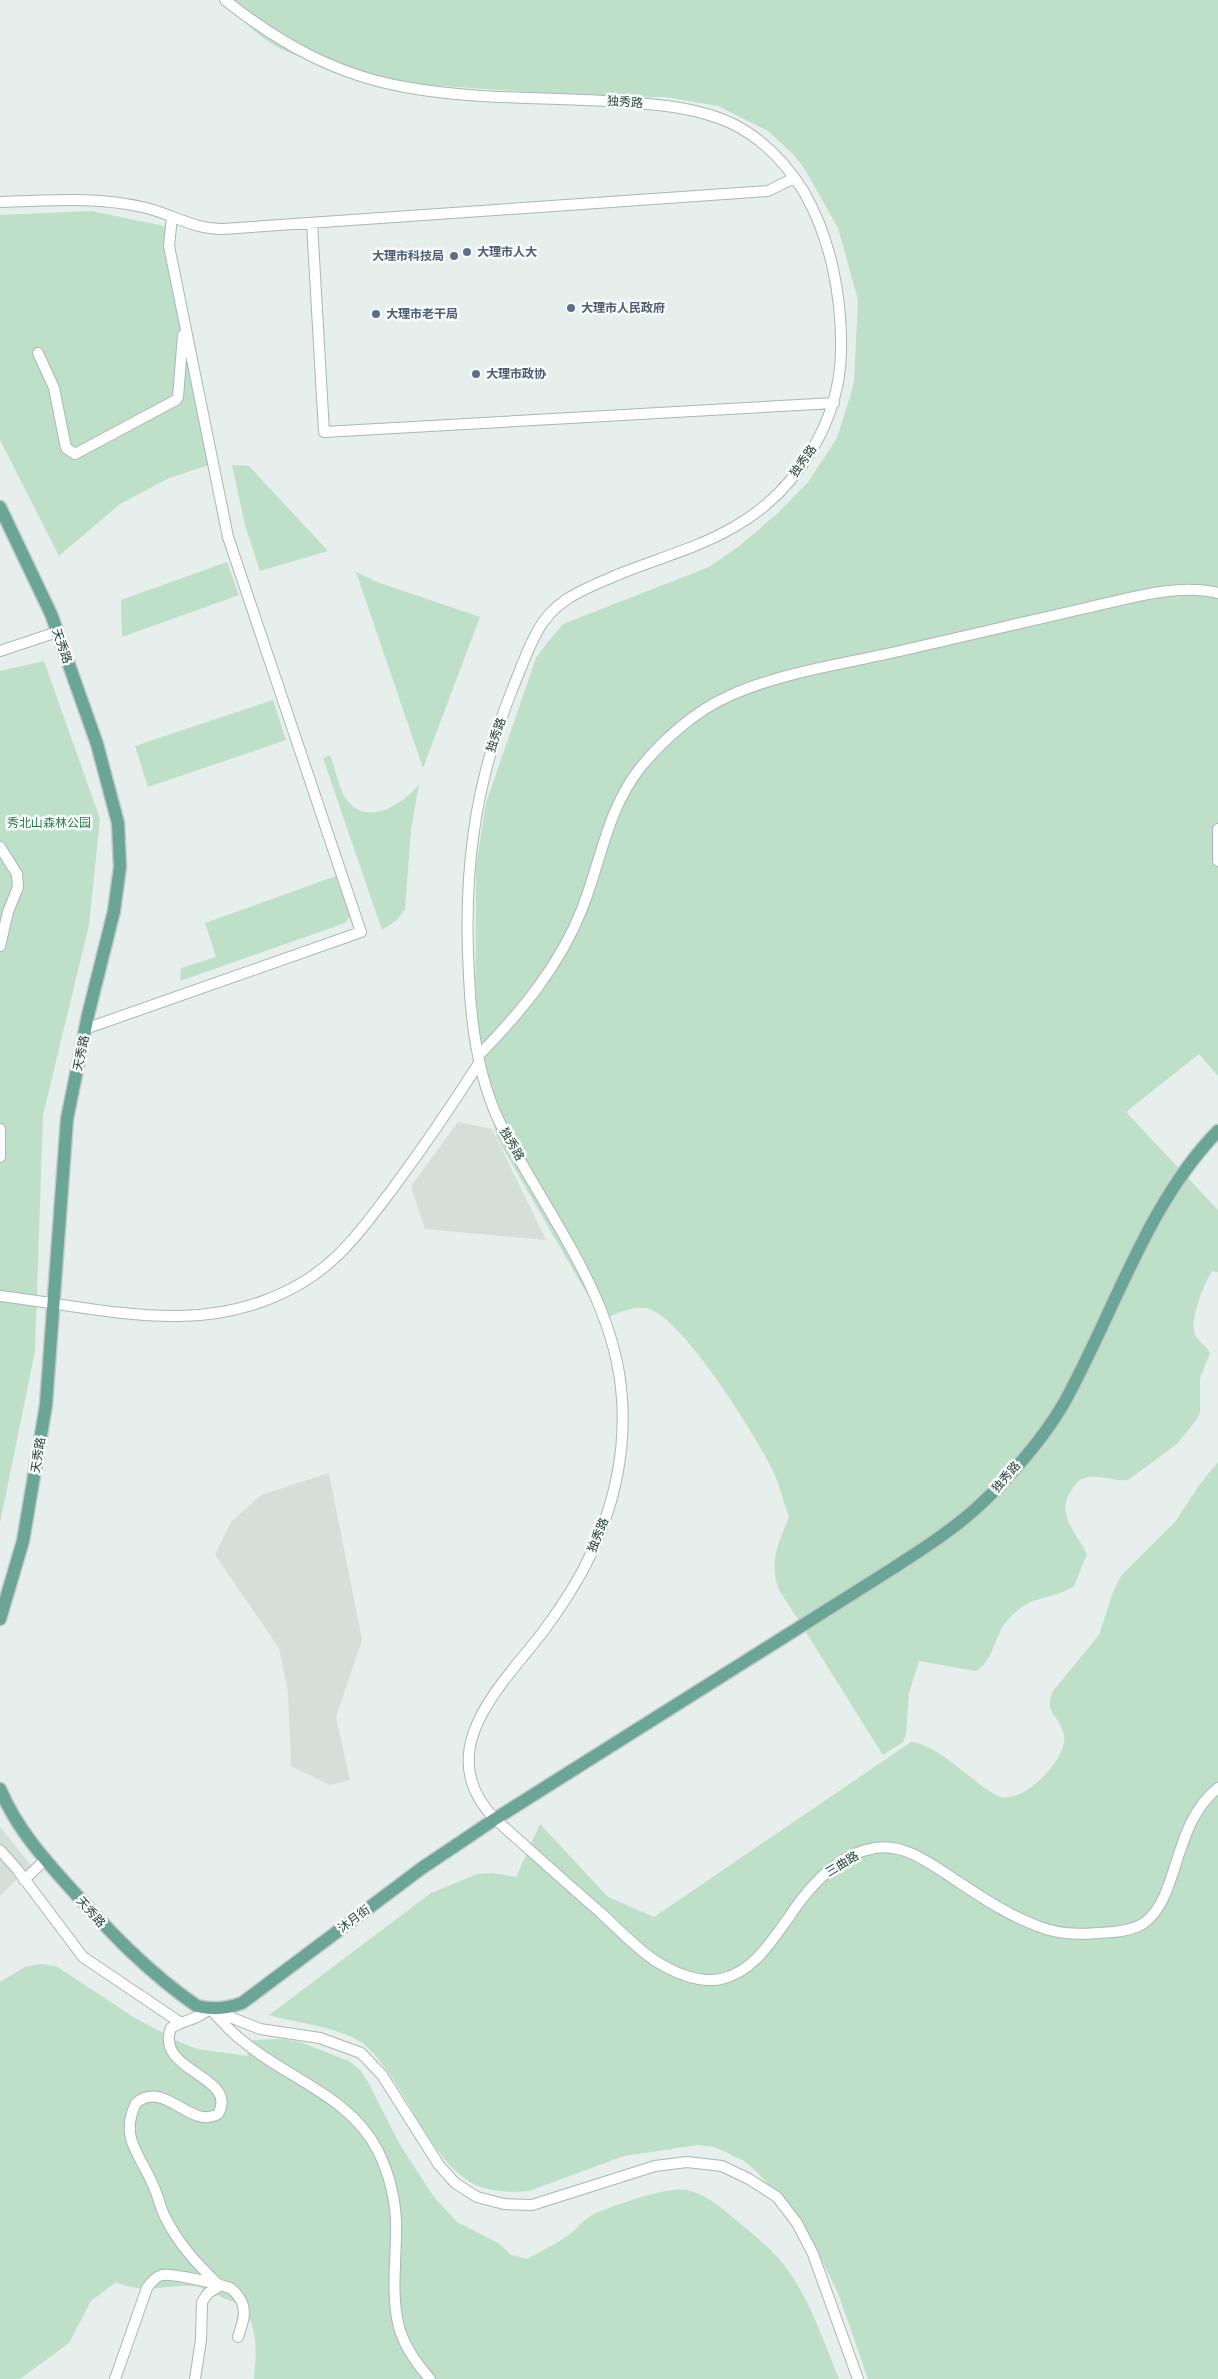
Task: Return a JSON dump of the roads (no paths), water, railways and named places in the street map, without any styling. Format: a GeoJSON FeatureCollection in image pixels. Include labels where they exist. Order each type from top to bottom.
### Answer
{"type":"FeatureCollection","features":[{"type":"Feature","properties":{"kind":"main road","name":"天秀路"},"geometry":{"type":"LineString","coordinates":[[0,507],[51,614],[97,744],[118,824],[120,867],[114,911],[67,1119],[46,1405],[23,1540],[2,1603],[0,1619]]}},
{"type":"Feature","properties":{"kind":"main road","name":"独秀路"},"geometry":{"type":"LineString","coordinates":[[495,1819],[950,1531],[991,1494],[1033,1446],[1063,1404],[1173,1186],[1218,1131]]}},
{"type":"Feature","properties":{"kind":"main road","name":"天秀路"},"geometry":{"type":"LineString","coordinates":[[0,1789],[24,1834],[110,1933],[136,1957],[197,2006],[209,2009]]}},
{"type":"Feature","properties":{"kind":"main road","name":"沐月街"},"geometry":{"type":"LineString","coordinates":[[209,2009],[222,2009],[242,2004],[422,1868],[495,1819]]}},
{"type":"Feature","properties":{"kind":"street","name":"独秀路"},"geometry":{"type":"LineString","coordinates":[[225,0],[273,36],[313,58],[352,74],[390,84],[448,93],[644,104],[709,114],[730,122],[760,141],[775,155],[794,178],[806,197],[820,227],[835,281],[840,318],[841,359],[834,403],[822,431],[804,463],[786,484],[757,512],[719,535],[635,568],[564,599],[553,609],[540,626],[527,653],[495,734],[482,780],[475,818],[468,888],[467,932],[470,1000],[479,1060],[489,1096],[500,1123],[570,1247],[602,1313],[618,1366],[623,1416],[621,1453],[614,1488],[605,1520],[590,1556],[556,1613],[489,1700],[474,1732],[469,1757],[471,1780],[480,1802],[495,1819]]}},
{"type":"Feature","properties":{"kind":"street"},"geometry":{"type":"LineString","coordinates":[[0,202],[74,198],[99,200],[144,207],[201,228],[214,230],[768,191],[794,178]]}},
{"type":"Feature","properties":{"kind":"street"},"geometry":{"type":"LineString","coordinates":[[86,1029],[361,932],[228,537],[168,246],[172,217]]}},
{"type":"Feature","properties":{"kind":"street"},"geometry":{"type":"LineString","coordinates":[[312,223],[324,432],[834,403]]}},
{"type":"Feature","properties":{"kind":"street"},"geometry":{"type":"LineString","coordinates":[[38,353],[54,388],[66,448],[75,454],[79,454],[176,400],[182,369],[183,316]]}},
{"type":"Feature","properties":{"kind":"street"},"geometry":{"type":"LineString","coordinates":[[0,1296],[142,1314],[200,1316],[242,1308],[295,1287],[328,1265],[356,1236],[418,1155],[479,1060],[534,994],[562,952],[583,907],[610,822],[630,782],[665,742],[713,704],[746,689],[799,674],[1111,603],[1172,591],[1197,590],[1218,594]]}},
{"type":"Feature","properties":{"kind":"street"},"geometry":{"type":"LineString","coordinates":[[0,651],[58,632]]}},
{"type":"Feature","properties":{"kind":"street"},"geometry":{"type":"LineString","coordinates":[[1218,828],[1218,861]]}},
{"type":"Feature","properties":{"kind":"street"},"geometry":{"type":"LineString","coordinates":[[0,847],[17,874],[18,887],[8,912],[0,946]]}},
{"type":"Feature","properties":{"kind":"street"},"geometry":{"type":"LineString","coordinates":[[0,1129],[0,1157]]}},
{"type":"Feature","properties":{"kind":"street","name":"三曲路"},"geometry":{"type":"LineString","coordinates":[[495,1819],[641,1950],[686,1976],[711,1980],[729,1977],[746,1968],[768,1946],[802,1898],[818,1880],[852,1856],[877,1848],[896,1849],[913,1854],[1000,1908],[1044,1928],[1069,1933],[1104,1933],[1132,1929],[1144,1923],[1156,1910],[1166,1890],[1191,1821],[1204,1802],[1218,1788]]}},
{"type":"Feature","properties":{"kind":"street"},"geometry":{"type":"LineString","coordinates":[[0,1850],[16,1868],[83,1957],[181,2022]]}},
{"type":"Feature","properties":{"kind":"street"},"geometry":{"type":"LineString","coordinates":[[24,1880],[45,1860]]}},
{"type":"Feature","properties":{"kind":"street"},"geometry":{"type":"LineString","coordinates":[[209,2009],[198,2019],[181,2022],[172,2028],[169,2034],[172,2049],[186,2067],[219,2090],[222,2096],[222,2107],[218,2114],[208,2118],[200,2117],[164,2098],[150,2096],[136,2103],[129,2121],[129,2135],[153,2185],[165,2216],[181,2245],[220,2286]]}},
{"type":"Feature","properties":{"kind":"street"},"geometry":{"type":"LineString","coordinates":[[209,2009],[244,2043],[343,2107],[358,2123],[377,2150],[388,2177],[396,2214],[394,2287],[399,2328],[410,2351],[430,2379]]}},
{"type":"Feature","properties":{"kind":"street"},"geometry":{"type":"LineString","coordinates":[[209,2009],[260,2029],[320,2038],[361,2053],[382,2075],[439,2165],[455,2183],[477,2197],[504,2204],[532,2205],[656,2166],[688,2162],[722,2166],[749,2179],[777,2197],[797,2223],[814,2254],[858,2379]]}},
{"type":"Feature","properties":{"kind":"street"},"geometry":{"type":"LineString","coordinates":[[115,2379],[151,2282],[158,2277],[171,2274],[220,2286],[235,2292],[243,2306],[244,2318],[238,2336]]}},
{"type":"Feature","properties":{"kind":"street"},"geometry":{"type":"LineString","coordinates":[[195,2379],[201,2340],[202,2302],[208,2293],[220,2286]]}},
{"type":"Feature","properties":{"kind":"place","name":"大理市人大"},"geometry":{"type":"Point","coordinates":[467,252]}},
{"type":"Feature","properties":{"kind":"place","name":"大理市科技局"},"geometry":{"type":"Point","coordinates":[454,256]}},
{"type":"Feature","properties":{"kind":"place","name":"大理市人民政府"},"geometry":{"type":"Point","coordinates":[571,308]}},
{"type":"Feature","properties":{"kind":"place","name":"大理市老干局"},"geometry":{"type":"Point","coordinates":[376,314]}},
{"type":"Feature","properties":{"kind":"place","name":"大理市政协"},"geometry":{"type":"Point","coordinates":[476,374]}},
{"type":"Feature","properties":{"kind":"park label","name":"秀北山森林公园"},"geometry":{"type":"Point","coordinates":[49,823]}}]}
